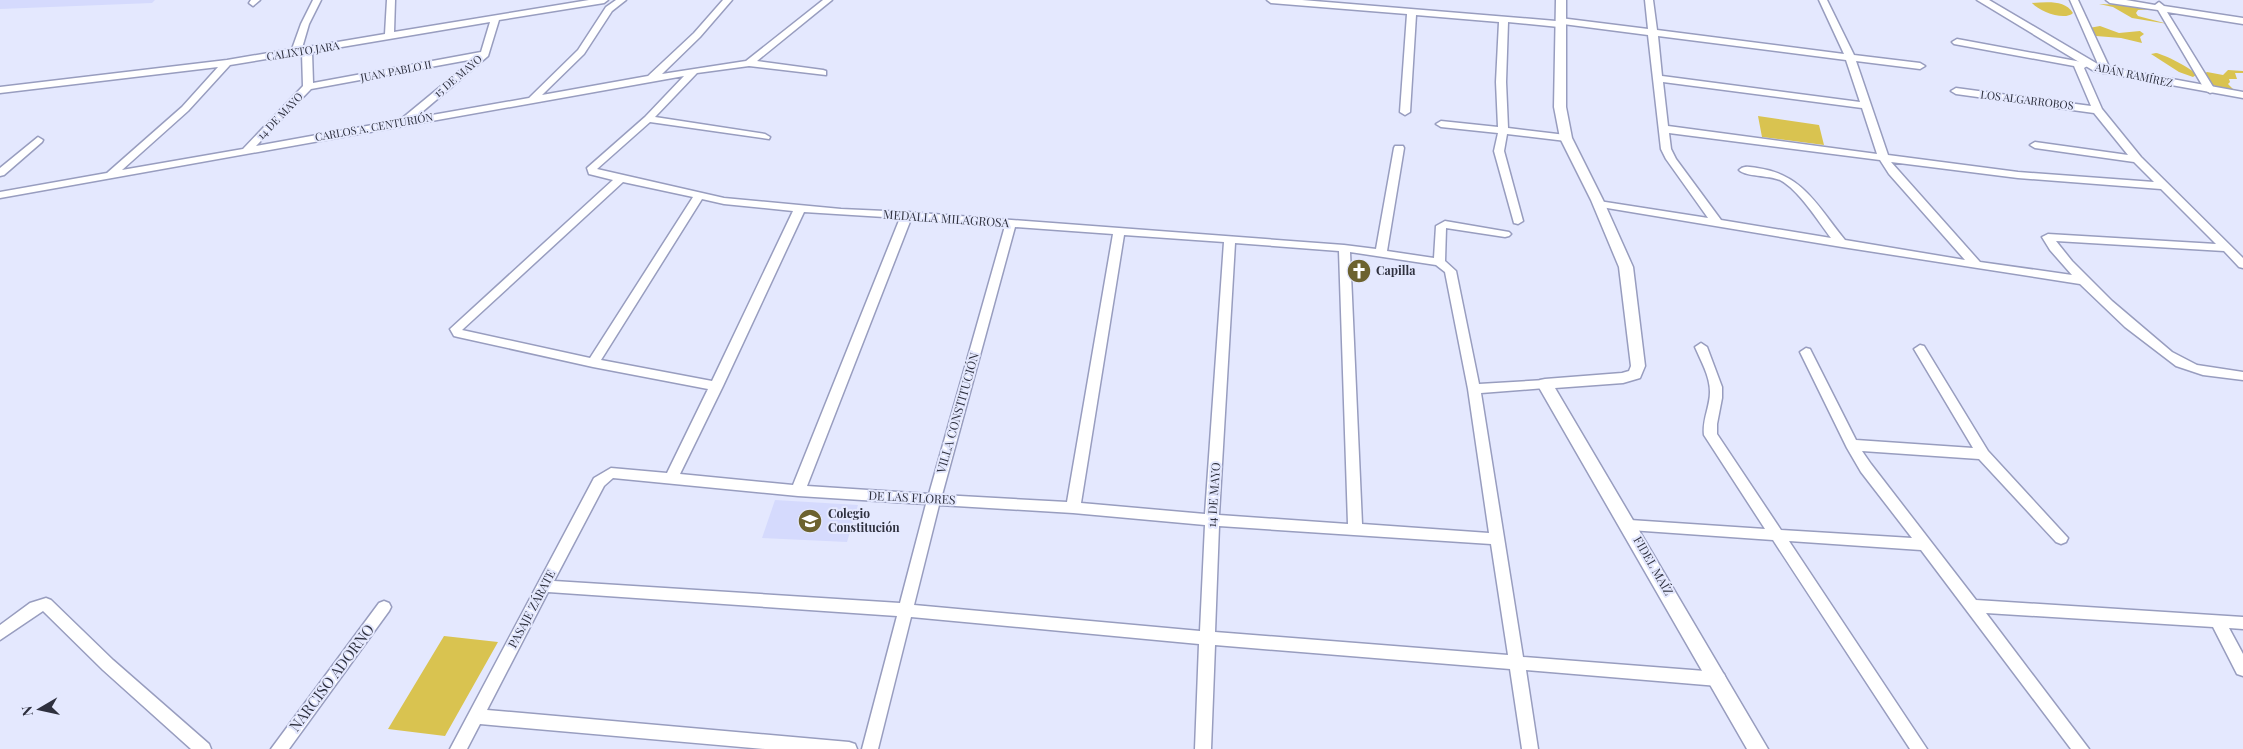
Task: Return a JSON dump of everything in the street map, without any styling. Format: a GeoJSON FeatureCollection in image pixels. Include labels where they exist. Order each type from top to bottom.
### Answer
{"type":"FeatureCollection","features":[{"type":"Feature","properties":{"kind":"street"},"geometry":{"type":"LineString","coordinates":[[296,52],[305,24],[317,0]]}},
{"type":"Feature","properties":{"kind":"street"},"geometry":{"type":"LineString","coordinates":[[389,37],[391,0]]}},
{"type":"Feature","properties":{"kind":"street","name":"CALIXTO JARA"},"geometry":{"type":"LineString","coordinates":[[0,90],[227,63],[604,0]]}},
{"type":"Feature","properties":{"kind":"street"},"geometry":{"type":"LineString","coordinates":[[532,99],[581,52],[605,13],[622,0]]}},
{"type":"Feature","properties":{"kind":"street"},"geometry":{"type":"LineString","coordinates":[[652,78],[697,35],[728,0]]}},
{"type":"Feature","properties":{"kind":"street"},"geometry":{"type":"LineString","coordinates":[[749,63],[828,0]]}},
{"type":"Feature","properties":{"kind":"street"},"geometry":{"type":"LineString","coordinates":[[1270,0],[1304,1],[1560,22],[1920,66]]}},
{"type":"Feature","properties":{"kind":"street"},"geometry":{"type":"LineString","coordinates":[[1474,389],[1623,378],[1634,374],[1638,366],[1626,267],[1599,204],[1566,138],[1560,107],[1561,0]]}},
{"type":"Feature","properties":{"kind":"street"},"geometry":{"type":"LineString","coordinates":[[1649,0],[1660,79],[1666,149],[1671,159],[1718,224]]}},
{"type":"Feature","properties":{"kind":"street"},"geometry":{"type":"LineString","coordinates":[[1822,0],[1850,57],[1884,159],[1893,172],[1976,265]]}},
{"type":"Feature","properties":{"kind":"street","name":"ADÁN RAMÍREZ"},"geometry":{"type":"LineString","coordinates":[[1982,0],[2084,65],[2106,71],[2243,95]]}},
{"type":"Feature","properties":{"kind":"street"},"geometry":{"type":"LineString","coordinates":[[2074,0],[2106,71]]}},
{"type":"Feature","properties":{"kind":"street"},"geometry":{"type":"LineString","coordinates":[[2110,0],[2243,21]]}},
{"type":"Feature","properties":{"kind":"street"},"geometry":{"type":"LineString","coordinates":[[2154,0],[2163,8],[2210,90]]}},
{"type":"Feature","properties":{"kind":"street"},"geometry":{"type":"LineString","coordinates":[[1405,112],[1412,10]]}},
{"type":"Feature","properties":{"kind":"street","name":"15 DE MAYO"},"geometry":{"type":"LineString","coordinates":[[403,122],[485,54],[494,18]]}},
{"type":"Feature","properties":{"kind":"street"},"geometry":{"type":"LineString","coordinates":[[1504,18],[1501,82],[1503,132],[1499,151],[1518,220]]}},
{"type":"Feature","properties":{"kind":"street"},"geometry":{"type":"LineString","coordinates":[[1957,42],[2084,65],[2097,110],[2163,186],[2243,264]]}},
{"type":"Feature","properties":{"kind":"street","name":"14 DE MAYO"},"geometry":{"type":"LineString","coordinates":[[247,150],[308,88],[306,51]]}},
{"type":"Feature","properties":{"kind":"street","name":"JUAN PABLO II"},"geometry":{"type":"LineString","coordinates":[[308,88],[485,54]]}},
{"type":"Feature","properties":{"kind":"street"},"geometry":{"type":"LineString","coordinates":[[111,174],[185,110],[227,63]]}},
{"type":"Feature","properties":{"kind":"street"},"geometry":{"type":"LineString","coordinates":[[749,63],[823,73]]}},
{"type":"Feature","properties":{"kind":"street","name":"CARLOS A. CENTURIÓN"},"geometry":{"type":"LineString","coordinates":[[0,194],[652,78],[749,63]]}},
{"type":"Feature","properties":{"kind":"street","name":"MEDALLA MILAGROSA"},"geometry":{"type":"LineString","coordinates":[[694,71],[648,119],[591,170],[620,179],[724,201],[841,212],[907,215],[1344,248],[1382,253],[1443,265]]}},
{"type":"Feature","properties":{"kind":"street"},"geometry":{"type":"LineString","coordinates":[[1660,79],[1867,106]]}},
{"type":"Feature","properties":{"kind":"street","name":"LOS ALGARROBOS"},"geometry":{"type":"LineString","coordinates":[[1956,91],[2097,110]]}},
{"type":"Feature","properties":{"kind":"street"},"geometry":{"type":"LineString","coordinates":[[648,119],[765,137]]}},
{"type":"Feature","properties":{"kind":"street"},"geometry":{"type":"LineString","coordinates":[[1441,124],[1566,138]]}},
{"type":"Feature","properties":{"kind":"street"},"geometry":{"type":"LineString","coordinates":[[1664,128],[1884,159],[2027,176],[2163,186]]}},
{"type":"Feature","properties":{"kind":"street"},"geometry":{"type":"LineString","coordinates":[[0,173],[38,140]]}},
{"type":"Feature","properties":{"kind":"street"},"geometry":{"type":"LineString","coordinates":[[2035,145],[2137,158]]}},
{"type":"Feature","properties":{"kind":"street"},"geometry":{"type":"LineString","coordinates":[[1382,253],[1398,148]]}},
{"type":"Feature","properties":{"kind":"street"},"geometry":{"type":"LineString","coordinates":[[1744,170],[1780,175],[1787,179],[1795,186],[1842,244]]}},
{"type":"Feature","properties":{"kind":"street"},"geometry":{"type":"LineString","coordinates":[[620,179],[456,329],[458,333],[594,363],[717,386]]}},
{"type":"Feature","properties":{"kind":"street"},"geometry":{"type":"LineString","coordinates":[[594,363],[699,196]]}},
{"type":"Feature","properties":{"kind":"street"},"geometry":{"type":"LineString","coordinates":[[1599,204],[1842,244],[2086,281]]}},
{"type":"Feature","properties":{"kind":"street"},"geometry":{"type":"LineString","coordinates":[[672,479],[800,208]]}},
{"type":"Feature","properties":{"kind":"street"},"geometry":{"type":"LineString","coordinates":[[798,491],[907,215]]}},
{"type":"Feature","properties":{"kind":"street","name":"VILLA CONSTITUCIÓN"},"geometry":{"type":"LineString","coordinates":[[870,749],[934,499],[1011,223]]}},
{"type":"Feature","properties":{"kind":"street"},"geometry":{"type":"LineString","coordinates":[[1505,234],[1445,224],[1441,226],[1443,265],[1450,271],[1474,389],[1530,749]]}},
{"type":"Feature","properties":{"kind":"street"},"geometry":{"type":"LineString","coordinates":[[1073,508],[1119,231]]}},
{"type":"Feature","properties":{"kind":"street"},"geometry":{"type":"LineString","coordinates":[[2225,248],[2048,237],[2086,281],[2122,318],[2174,360],[2198,371],[2243,376]]}},
{"type":"Feature","properties":{"kind":"street","name":"14 DE MAYO"},"geometry":{"type":"LineString","coordinates":[[1203,749],[1212,520],[1230,240]]}},
{"type":"Feature","properties":{"kind":"street"},"geometry":{"type":"LineString","coordinates":[[1344,248],[1355,529]]}},
{"type":"Feature","properties":{"kind":"street"},"geometry":{"type":"LineString","coordinates":[[1702,346],[1716,389],[1716,402],[1708,427],[1711,435],[1919,749]]}},
{"type":"Feature","properties":{"kind":"street"},"geometry":{"type":"LineString","coordinates":[[1920,348],[1983,454],[2060,538]]}},
{"type":"Feature","properties":{"kind":"street"},"geometry":{"type":"LineString","coordinates":[[1806,352],[1852,445],[1866,468],[2082,749]]}},
{"type":"Feature","properties":{"kind":"street","name":"FIDEL MAÍZ"},"geometry":{"type":"LineString","coordinates":[[1545,384],[1630,525],[1758,749]]}},
{"type":"Feature","properties":{"kind":"street"},"geometry":{"type":"LineString","coordinates":[[1852,445],[1983,454]]}},
{"type":"Feature","properties":{"kind":"street","name":"DE LAS FLORES"},"geometry":{"type":"LineString","coordinates":[[612,473],[798,491],[1073,508],[1212,520],[1497,539]]}},
{"type":"Feature","properties":{"kind":"street","name":"PASAJE ZÁRATE"},"geometry":{"type":"LineString","coordinates":[[458,749],[599,482],[612,473]]}},
{"type":"Feature","properties":{"kind":"street"},"geometry":{"type":"LineString","coordinates":[[1630,525],[1926,545]]}},
{"type":"Feature","properties":{"kind":"street"},"geometry":{"type":"LineString","coordinates":[[544,586],[905,610],[1207,638],[1718,679]]}},
{"type":"Feature","properties":{"kind":"street"},"geometry":{"type":"LineString","coordinates":[[0,634],[35,607],[46,604],[108,665],[203,749]]}},
{"type":"Feature","properties":{"kind":"street"},"geometry":{"type":"LineString","coordinates":[[1972,606],[2243,623]]}},
{"type":"Feature","properties":{"kind":"street","name":"NARCISO ADORNO"},"geometry":{"type":"LineString","coordinates":[[279,749],[384,607]]}},
{"type":"Feature","properties":{"kind":"street"},"geometry":{"type":"LineString","coordinates":[[2217,620],[2243,669]]}},
{"type":"Feature","properties":{"kind":"street"},"geometry":{"type":"LineString","coordinates":[[476,716],[849,749]]}},
{"type":"Feature","properties":{"kind":"shaded area"},"geometry":{"type":"Polygon","coordinates":[[[0,0],[155,0],[152,3],[0,9],[0,0]]]}},
{"type":"Feature","properties":{"kind":"shaded area"},"geometry":{"type":"Polygon","coordinates":[[[2050,2],[2061,4],[2073,13],[2059,16],[2041,9],[2032,3],[2050,2]]]}},
{"type":"Feature","properties":{"kind":"shaded area"},"geometry":{"type":"Polygon","coordinates":[[[2099,4],[2126,5],[2149,4],[2158,9],[2138,10],[2136,13],[2138,16],[2168,24],[2132,18],[2113,7],[2099,4]]]}},
{"type":"Feature","properties":{"kind":"shaded area"},"geometry":{"type":"Polygon","coordinates":[[[2100,26],[2119,33],[2140,31],[2144,34],[2140,37],[2142,43],[2121,38],[2096,36],[2090,33],[2089,28],[2100,26]]]}},
{"type":"Feature","properties":{"kind":"shaded area"},"geometry":{"type":"Polygon","coordinates":[[[2156,53],[2178,62],[2196,75],[2193,77],[2179,72],[2151,54],[2156,53]]]}},
{"type":"Feature","properties":{"kind":"shaded area"},"geometry":{"type":"Polygon","coordinates":[[[2228,70],[2243,71],[2243,73],[2235,73],[2237,79],[2229,79],[2230,82],[2228,84],[2235,91],[2212,85],[2204,74],[2207,72],[2223,75],[2228,70]]]}},
{"type":"Feature","properties":{"kind":"shaded area"},"geometry":{"type":"Polygon","coordinates":[[[1758,116],[1819,125],[1824,145],[1762,137],[1758,116]]]}},
{"type":"Feature","properties":{"kind":"shaded area","name":"Colegio Constitución"},"geometry":{"type":"Polygon","coordinates":[[[775,500],[858,505],[847,542],[762,538],[775,500]]]}},
{"type":"Feature","properties":{"kind":"shaded area"},"geometry":{"type":"Polygon","coordinates":[[[444,636],[498,642],[445,736],[388,729],[444,636]]]}},
{"type":"Feature","properties":{"kind":"place","name":"Capilla"},"geometry":{"type":"Point","coordinates":[1359,271]}},
{"type":"Feature","properties":{"kind":"place","name":"Colegio Constitución"},"geometry":{"type":"Point","coordinates":[810,521]}}]}
